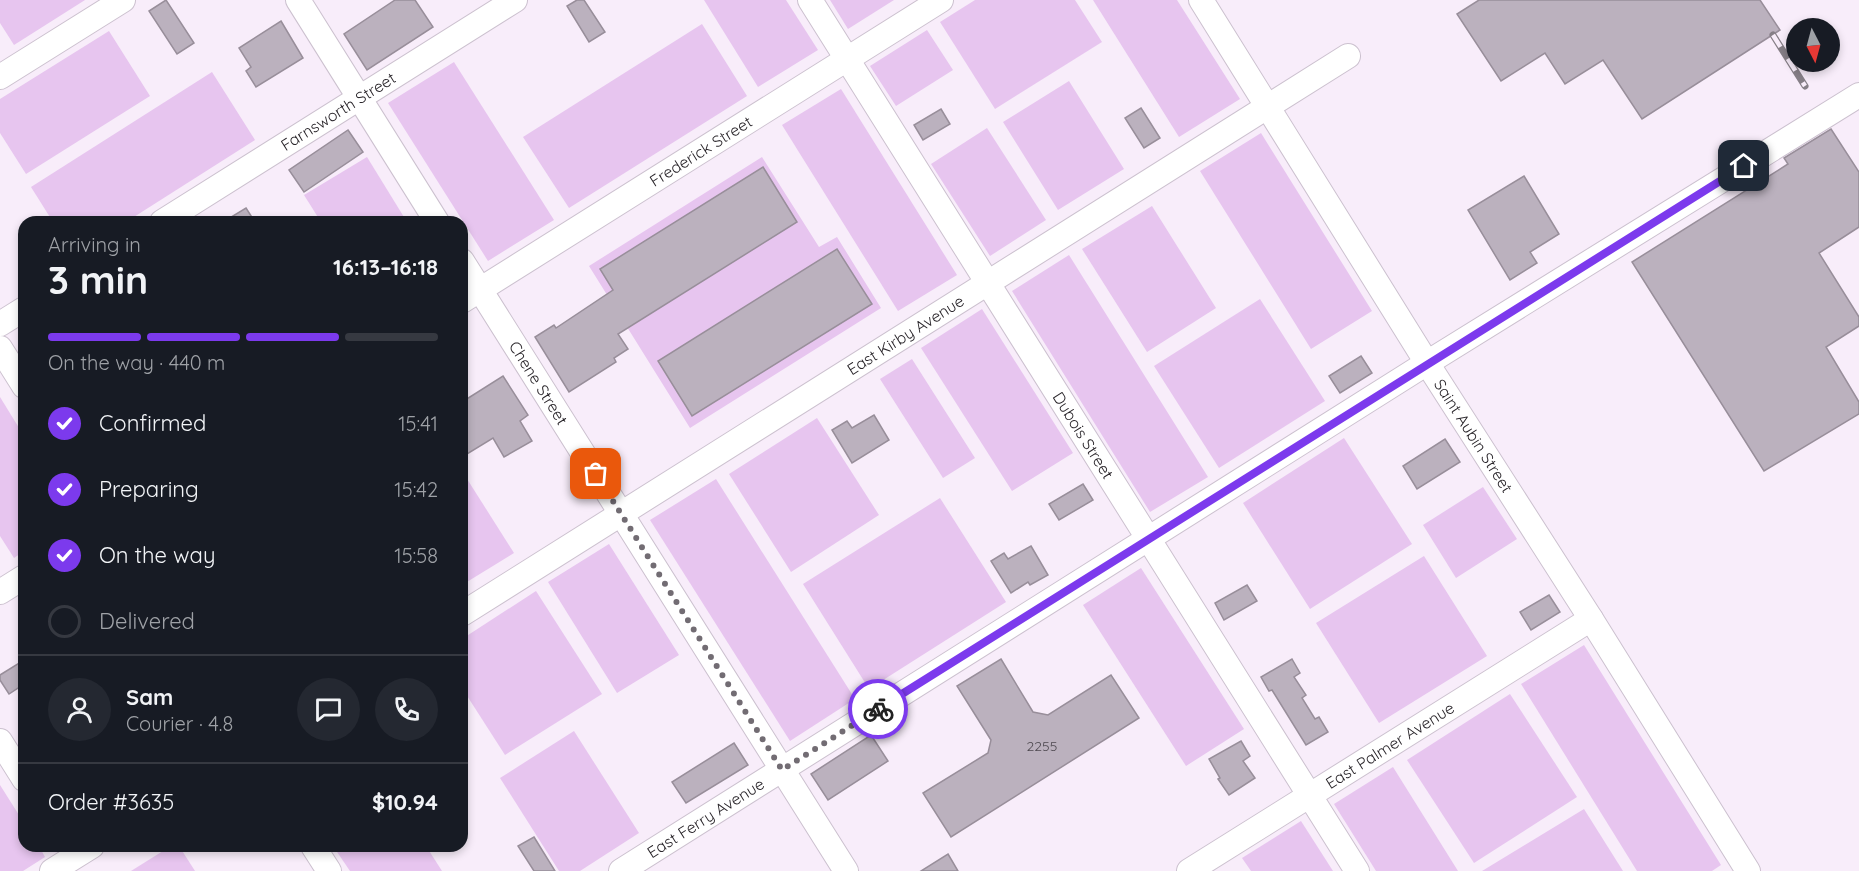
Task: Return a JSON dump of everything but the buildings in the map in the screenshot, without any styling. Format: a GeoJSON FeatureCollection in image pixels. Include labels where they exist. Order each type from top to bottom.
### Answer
{"type":"FeatureCollection","features":[{"type":"Feature","properties":{"kind":"street"},"geometry":{"type":"LineString","coordinates":[[0,77],[123,0]]}},
{"type":"Feature","properties":{"kind":"street"},"geometry":{"type":"LineString","coordinates":[[298,0],[433,216]]}},
{"type":"Feature","properties":{"kind":"street","name":"Farnsworth Street"},"geometry":{"type":"LineString","coordinates":[[172,216],[515,0]]}},
{"type":"Feature","properties":{"kind":"street","name":"Dubois Street"},"geometry":{"type":"LineString","coordinates":[[810,0],[1357,871]]}},
{"type":"Feature","properties":{"kind":"street","name":"Frederick Street"},"geometry":{"type":"LineString","coordinates":[[471,296],[941,0]]}},
{"type":"Feature","properties":{"kind":"street","name":"Saint Aubin Street"},"geometry":{"type":"LineString","coordinates":[[1201,0],[1748,871]]}},
{"type":"Feature","properties":{"kind":"street","name":"East Kirby Avenue"},"geometry":{"type":"LineString","coordinates":[[468,610],[1348,56]]}},
{"type":"Feature","properties":{"kind":"street","name":"East Ferry Avenue"},"geometry":{"type":"LineString","coordinates":[[621,871],[1427,363],[1859,95]]}},
{"type":"Feature","properties":{"kind":"street","name":"Chene Street"},"geometry":{"type":"LineString","coordinates":[[471,296],[621,514],[846,871]]}},
{"type":"Feature","properties":{"kind":"street"},"geometry":{"type":"LineString","coordinates":[[0,324],[18,313]]}},
{"type":"Feature","properties":{"kind":"street"},"geometry":{"type":"LineString","coordinates":[[0,348],[18,376]]}},
{"type":"Feature","properties":{"kind":"street"},"geometry":{"type":"LineString","coordinates":[[0,592],[18,581]]}},
{"type":"Feature","properties":{"kind":"street","name":"East Palmer Avenue"},"geometry":{"type":"LineString","coordinates":[[1189,871],[1591,619]]}},
{"type":"Feature","properties":{"kind":"street"},"geometry":{"type":"LineString","coordinates":[[0,741],[18,769]]}},
{"type":"Feature","properties":{"kind":"street"},"geometry":{"type":"LineString","coordinates":[[317,852],[329,871]]}},
{"type":"Feature","properties":{"kind":"street"},"geometry":{"type":"LineString","coordinates":[[52,871],[79,855]]}},
{"type":"Feature","properties":{"kind":"shaded area"},"geometry":{"type":"Polygon","coordinates":[[[0,0],[85,0],[14,45],[0,23],[0,0]]]}},
{"type":"Feature","properties":{"kind":"shaded area"},"geometry":{"type":"Polygon","coordinates":[[[704,0],[786,0],[818,50],[758,87],[704,0]]]}},
{"type":"Feature","properties":{"kind":"shaded area"},"geometry":{"type":"Polygon","coordinates":[[[830,0],[894,0],[848,29],[830,0]]]}},
{"type":"Feature","properties":{"kind":"shaded area"},"geometry":{"type":"Polygon","coordinates":[[[975,0],[1075,0],[1102,42],[995,109],[940,22],[975,0]]]}},
{"type":"Feature","properties":{"kind":"shaded area"},"geometry":{"type":"Polygon","coordinates":[[[1093,0],[1177,0],[1240,99],[1179,137],[1093,0]]]}},
{"type":"Feature","properties":{"kind":"shaded area"},"geometry":{"type":"Polygon","coordinates":[[[702,24],[747,96],[569,208],[523,137],[702,24]]]}},
{"type":"Feature","properties":{"kind":"shaded area"},"geometry":{"type":"Polygon","coordinates":[[[927,30],[953,70],[896,106],[870,66],[927,30]]]}},
{"type":"Feature","properties":{"kind":"shaded area"},"geometry":{"type":"Polygon","coordinates":[[[109,31],[150,96],[26,174],[0,133],[0,99],[109,31]]]}},
{"type":"Feature","properties":{"kind":"shaded area"},"geometry":{"type":"Polygon","coordinates":[[[454,62],[554,220],[488,261],[468,229],[468,216],[460,216],[388,103],[454,62]]]}},
{"type":"Feature","properties":{"kind":"shaded area"},"geometry":{"type":"Polygon","coordinates":[[[212,72],[255,140],[135,216],[49,216],[31,187],[212,72]]]}},
{"type":"Feature","properties":{"kind":"shaded area"},"geometry":{"type":"Polygon","coordinates":[[[1069,81],[1124,169],[1058,210],[1003,122],[1069,81]]]}},
{"type":"Feature","properties":{"kind":"shaded area"},"geometry":{"type":"Polygon","coordinates":[[[841,89],[957,275],[898,311],[782,125],[841,89]]]}},
{"type":"Feature","properties":{"kind":"shaded area"},"geometry":{"type":"Polygon","coordinates":[[[987,128],[1046,220],[990,256],[931,164],[987,128]]]}},
{"type":"Feature","properties":{"kind":"shaded area"},"geometry":{"type":"Polygon","coordinates":[[[1261,133],[1372,311],[1311,349],[1200,171],[1261,133]]]}},
{"type":"Feature","properties":{"kind":"shaded area"},"geometry":{"type":"Polygon","coordinates":[[[367,157],[403,216],[317,216],[304,195],[367,157]]]}},
{"type":"Feature","properties":{"kind":"shaded area"},"geometry":{"type":"Polygon","coordinates":[[[762,157],[819,247],[837,237],[881,308],[690,428],[589,266],[762,157]]]}},
{"type":"Feature","properties":{"kind":"shaded area"},"geometry":{"type":"Polygon","coordinates":[[[1152,206],[1216,308],[1147,352],[1082,249],[1152,206]]]}},
{"type":"Feature","properties":{"kind":"shaded area"},"geometry":{"type":"Polygon","coordinates":[[[1069,255],[1208,477],[1150,512],[1012,291],[1069,255]]]}},
{"type":"Feature","properties":{"kind":"shaded area"},"geometry":{"type":"Polygon","coordinates":[[[1260,299],[1325,401],[1219,468],[1154,366],[1260,299]]]}},
{"type":"Feature","properties":{"kind":"shaded area"},"geometry":{"type":"Polygon","coordinates":[[[982,309],[1073,453],[1012,491],[921,348],[982,309]]]}},
{"type":"Feature","properties":{"kind":"shaded area"},"geometry":{"type":"Polygon","coordinates":[[[912,359],[975,458],[943,478],[880,379],[912,359]]]}},
{"type":"Feature","properties":{"kind":"shaded area"},"geometry":{"type":"Polygon","coordinates":[[[0,397],[18,426],[18,555],[14,558],[0,536],[0,397]]]}},
{"type":"Feature","properties":{"kind":"shaded area"},"geometry":{"type":"Polygon","coordinates":[[[817,418],[879,515],[791,572],[729,474],[817,418]]]}},
{"type":"Feature","properties":{"kind":"shaded area"},"geometry":{"type":"Polygon","coordinates":[[[1344,438],[1412,544],[1310,609],[1243,503],[1344,438]]]}},
{"type":"Feature","properties":{"kind":"shaded area"},"geometry":{"type":"Polygon","coordinates":[[[716,479],[855,699],[790,741],[650,520],[716,479]]]}},
{"type":"Feature","properties":{"kind":"shaded area"},"geometry":{"type":"Polygon","coordinates":[[[468,480],[514,553],[468,581],[468,480]]]}},
{"type":"Feature","properties":{"kind":"shaded area"},"geometry":{"type":"Polygon","coordinates":[[[1483,487],[1517,539],[1456,578],[1423,525],[1483,487]]]}},
{"type":"Feature","properties":{"kind":"shaded area"},"geometry":{"type":"Polygon","coordinates":[[[940,498],[1006,602],[869,689],[803,584],[940,498]]]}},
{"type":"Feature","properties":{"kind":"shaded area"},"geometry":{"type":"Polygon","coordinates":[[[609,544],[679,655],[617,693],[548,582],[609,544]]]}},
{"type":"Feature","properties":{"kind":"shaded area"},"geometry":{"type":"Polygon","coordinates":[[[1424,556],[1487,656],[1379,723],[1316,623],[1424,556]]]}},
{"type":"Feature","properties":{"kind":"shaded area"},"geometry":{"type":"Polygon","coordinates":[[[1141,568],[1244,729],[1186,766],[1083,605],[1141,568]]]}},
{"type":"Feature","properties":{"kind":"shaded area"},"geometry":{"type":"Polygon","coordinates":[[[536,591],[602,694],[505,755],[468,697],[468,635],[536,591]]]}},
{"type":"Feature","properties":{"kind":"shaded area"},"geometry":{"type":"Polygon","coordinates":[[[1584,645],[1721,865],[1712,871],[1637,871],[1521,684],[1584,645]]]}},
{"type":"Feature","properties":{"kind":"shaded area"},"geometry":{"type":"Polygon","coordinates":[[[1510,694],[1577,797],[1474,863],[1407,760],[1510,694]]]}},
{"type":"Feature","properties":{"kind":"shaded area"},"geometry":{"type":"Polygon","coordinates":[[[574,731],[639,833],[580,871],[559,871],[500,778],[574,731]]]}},
{"type":"Feature","properties":{"kind":"shaded area"},"geometry":{"type":"Polygon","coordinates":[[[1393,767],[1458,871],[1376,871],[1334,804],[1393,767]]]}},
{"type":"Feature","properties":{"kind":"shaded area"},"geometry":{"type":"Polygon","coordinates":[[[0,785],[18,814],[18,852],[42,852],[45,857],[23,871],[0,871],[0,785]]]}},
{"type":"Feature","properties":{"kind":"shaded area"},"geometry":{"type":"Polygon","coordinates":[[[1584,809],[1623,871],[1482,871],[1584,809]]]}},
{"type":"Feature","properties":{"kind":"shaded area"},"geometry":{"type":"Polygon","coordinates":[[[1301,821],[1333,871],[1251,871],[1242,858],[1301,821]]]}},
{"type":"Feature","properties":{"kind":"shaded area"},"geometry":{"type":"Polygon","coordinates":[[[161,852],[183,852],[195,871],[131,871],[161,852]]]}},
{"type":"Feature","properties":{"kind":"shaded area"},"geometry":{"type":"Polygon","coordinates":[[[337,852],[430,852],[442,871],[350,871],[337,852]]]}},
{"type":"Feature","properties":{"kind":"railway"},"geometry":{"type":"LineString","coordinates":[[1773,35],[1805,86]]}},
{"type":"Feature","properties":{"kind":"way so far"},"geometry":{"type":"LineString","coordinates":[[596,474],[782,770],[878,709]]}},
{"type":"Feature","properties":{"kind":"route"},"geometry":{"type":"LineString","coordinates":[[878,709],[1744,166]]}}]}
